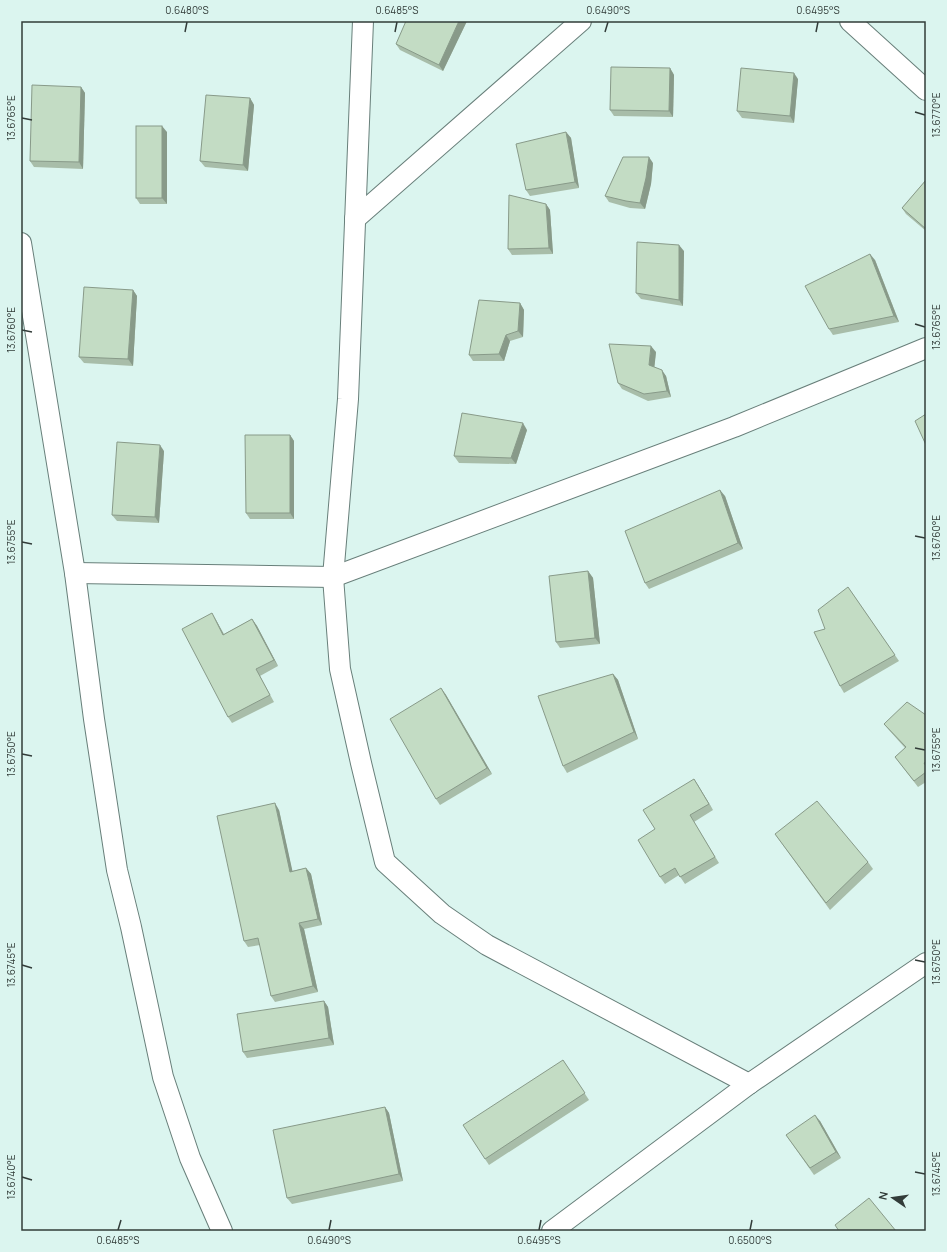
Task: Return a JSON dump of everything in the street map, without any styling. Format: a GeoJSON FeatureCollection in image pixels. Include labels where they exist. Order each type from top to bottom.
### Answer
{"type":"FeatureCollection","features":[{"type":"Feature","properties":{"kind":"street"},"geometry":{"type":"LineString","coordinates":[[363,21],[348,399],[333,577],[340,669],[385,862],[442,914],[487,945],[749,1084]]}},
{"type":"Feature","properties":{"kind":"street"},"geometry":{"type":"LineString","coordinates":[[356,219],[582,21]]}},
{"type":"Feature","properties":{"kind":"street"},"geometry":{"type":"LineString","coordinates":[[850,21],[926,90]]}},
{"type":"Feature","properties":{"kind":"street"},"geometry":{"type":"LineString","coordinates":[[21,243],[75,573],[94,719],[117,870],[131,927],[163,1077],[190,1158],[222,1231]]}},
{"type":"Feature","properties":{"kind":"street"},"geometry":{"type":"LineString","coordinates":[[75,573],[333,577],[734,427],[926,348]]}},
{"type":"Feature","properties":{"kind":"street"},"geometry":{"type":"LineString","coordinates":[[552,1231],[749,1084],[926,964]]}},
{"type":"Feature","properties":{"kind":"building"},"geometry":{"type":"Polygon","coordinates":[[[406,21],[459,21],[439,65],[396,44],[406,21]]]}},
{"type":"Feature","properties":{"kind":"building"},"geometry":{"type":"Polygon","coordinates":[[[611,67],[670,68],[669,111],[610,110],[611,67]]]}},
{"type":"Feature","properties":{"kind":"building"},"geometry":{"type":"Polygon","coordinates":[[[741,68],[794,73],[790,116],[737,111],[741,68]]]}},
{"type":"Feature","properties":{"kind":"building"},"geometry":{"type":"Polygon","coordinates":[[[32,85],[81,87],[79,162],[30,161],[32,85]]]}},
{"type":"Feature","properties":{"kind":"building"},"geometry":{"type":"Polygon","coordinates":[[[206,95],[250,98],[243,165],[200,161],[206,95]]]}},
{"type":"Feature","properties":{"kind":"building"},"geometry":{"type":"Polygon","coordinates":[[[136,126],[162,126],[162,198],[136,198],[136,126]]]}},
{"type":"Feature","properties":{"kind":"building"},"geometry":{"type":"Polygon","coordinates":[[[566,132],[575,182],[526,190],[516,144],[566,132]]]}},
{"type":"Feature","properties":{"kind":"building"},"geometry":{"type":"Polygon","coordinates":[[[623,157],[649,157],[640,203],[605,196],[623,157]]]}},
{"type":"Feature","properties":{"kind":"building"},"geometry":{"type":"Polygon","coordinates":[[[926,180],[926,229],[902,208],[926,180]]]}},
{"type":"Feature","properties":{"kind":"building"},"geometry":{"type":"Polygon","coordinates":[[[509,195],[546,204],[549,248],[508,249],[509,195]]]}},
{"type":"Feature","properties":{"kind":"building"},"geometry":{"type":"Polygon","coordinates":[[[637,242],[679,245],[679,300],[636,293],[637,242]]]}},
{"type":"Feature","properties":{"kind":"building"},"geometry":{"type":"Polygon","coordinates":[[[870,254],[894,316],[829,329],[805,286],[870,254]]]}},
{"type":"Feature","properties":{"kind":"building"},"geometry":{"type":"Polygon","coordinates":[[[84,287],[133,290],[128,359],[79,357],[84,287]]]}},
{"type":"Feature","properties":{"kind":"building"},"geometry":{"type":"Polygon","coordinates":[[[479,300],[520,303],[518,331],[506,335],[499,354],[469,355],[479,300]]]}},
{"type":"Feature","properties":{"kind":"building"},"geometry":{"type":"Polygon","coordinates":[[[609,344],[651,346],[649,365],[662,370],[667,391],[644,394],[618,383],[609,344]]]}},
{"type":"Feature","properties":{"kind":"building"},"geometry":{"type":"Polygon","coordinates":[[[462,413],[523,423],[511,458],[454,456],[462,413]]]}},
{"type":"Feature","properties":{"kind":"building"},"geometry":{"type":"Polygon","coordinates":[[[926,414],[926,445],[915,421],[926,414]]]}},
{"type":"Feature","properties":{"kind":"building"},"geometry":{"type":"Polygon","coordinates":[[[245,435],[290,435],[290,513],[246,513],[245,435]]]}},
{"type":"Feature","properties":{"kind":"building"},"geometry":{"type":"Polygon","coordinates":[[[117,442],[160,445],[155,517],[112,515],[117,442]]]}},
{"type":"Feature","properties":{"kind":"building"},"geometry":{"type":"Polygon","coordinates":[[[720,490],[738,543],[645,583],[625,531],[720,490]]]}},
{"type":"Feature","properties":{"kind":"building"},"geometry":{"type":"Polygon","coordinates":[[[588,571],[595,638],[556,642],[549,576],[588,571]]]}},
{"type":"Feature","properties":{"kind":"building"},"geometry":{"type":"Polygon","coordinates":[[[848,587],[895,655],[840,686],[814,632],[825,629],[818,610],[848,587]]]}},
{"type":"Feature","properties":{"kind":"building"},"geometry":{"type":"Polygon","coordinates":[[[212,613],[223,635],[252,619],[274,660],[256,669],[270,695],[228,717],[182,629],[212,613]]]}},
{"type":"Feature","properties":{"kind":"building"},"geometry":{"type":"Polygon","coordinates":[[[613,674],[634,732],[563,766],[538,696],[613,674]]]}},
{"type":"Feature","properties":{"kind":"building"},"geometry":{"type":"Polygon","coordinates":[[[441,688],[487,768],[436,799],[390,719],[441,688]]]}},
{"type":"Feature","properties":{"kind":"building"},"geometry":{"type":"Polygon","coordinates":[[[907,702],[926,715],[926,762],[924,763],[926,766],[926,772],[914,781],[895,757],[906,747],[884,724],[907,702]]]}},
{"type":"Feature","properties":{"kind":"building"},"geometry":{"type":"Polygon","coordinates":[[[694,779],[709,804],[690,815],[715,857],[680,877],[675,868],[660,877],[638,840],[655,829],[643,810],[694,779]]]}},
{"type":"Feature","properties":{"kind":"building"},"geometry":{"type":"Polygon","coordinates":[[[817,801],[868,862],[826,903],[775,834],[817,801]]]}},
{"type":"Feature","properties":{"kind":"building"},"geometry":{"type":"Polygon","coordinates":[[[275,803],[290,872],[306,868],[318,919],[299,923],[313,986],[271,996],[258,938],[244,941],[217,816],[275,803]]]}},
{"type":"Feature","properties":{"kind":"building"},"geometry":{"type":"Polygon","coordinates":[[[324,1001],[329,1038],[243,1052],[237,1014],[324,1001]]]}},
{"type":"Feature","properties":{"kind":"building"},"geometry":{"type":"Polygon","coordinates":[[[563,1060],[585,1093],[485,1159],[463,1125],[563,1060]]]}},
{"type":"Feature","properties":{"kind":"building"},"geometry":{"type":"Polygon","coordinates":[[[385,1107],[399,1174],[287,1198],[273,1130],[385,1107]]]}},
{"type":"Feature","properties":{"kind":"building"},"geometry":{"type":"Polygon","coordinates":[[[815,1115],[836,1152],[810,1168],[786,1135],[815,1115]]]}},
{"type":"Feature","properties":{"kind":"building"},"geometry":{"type":"Polygon","coordinates":[[[869,1198],[896,1231],[839,1231],[835,1225],[869,1198]]]}}]}
